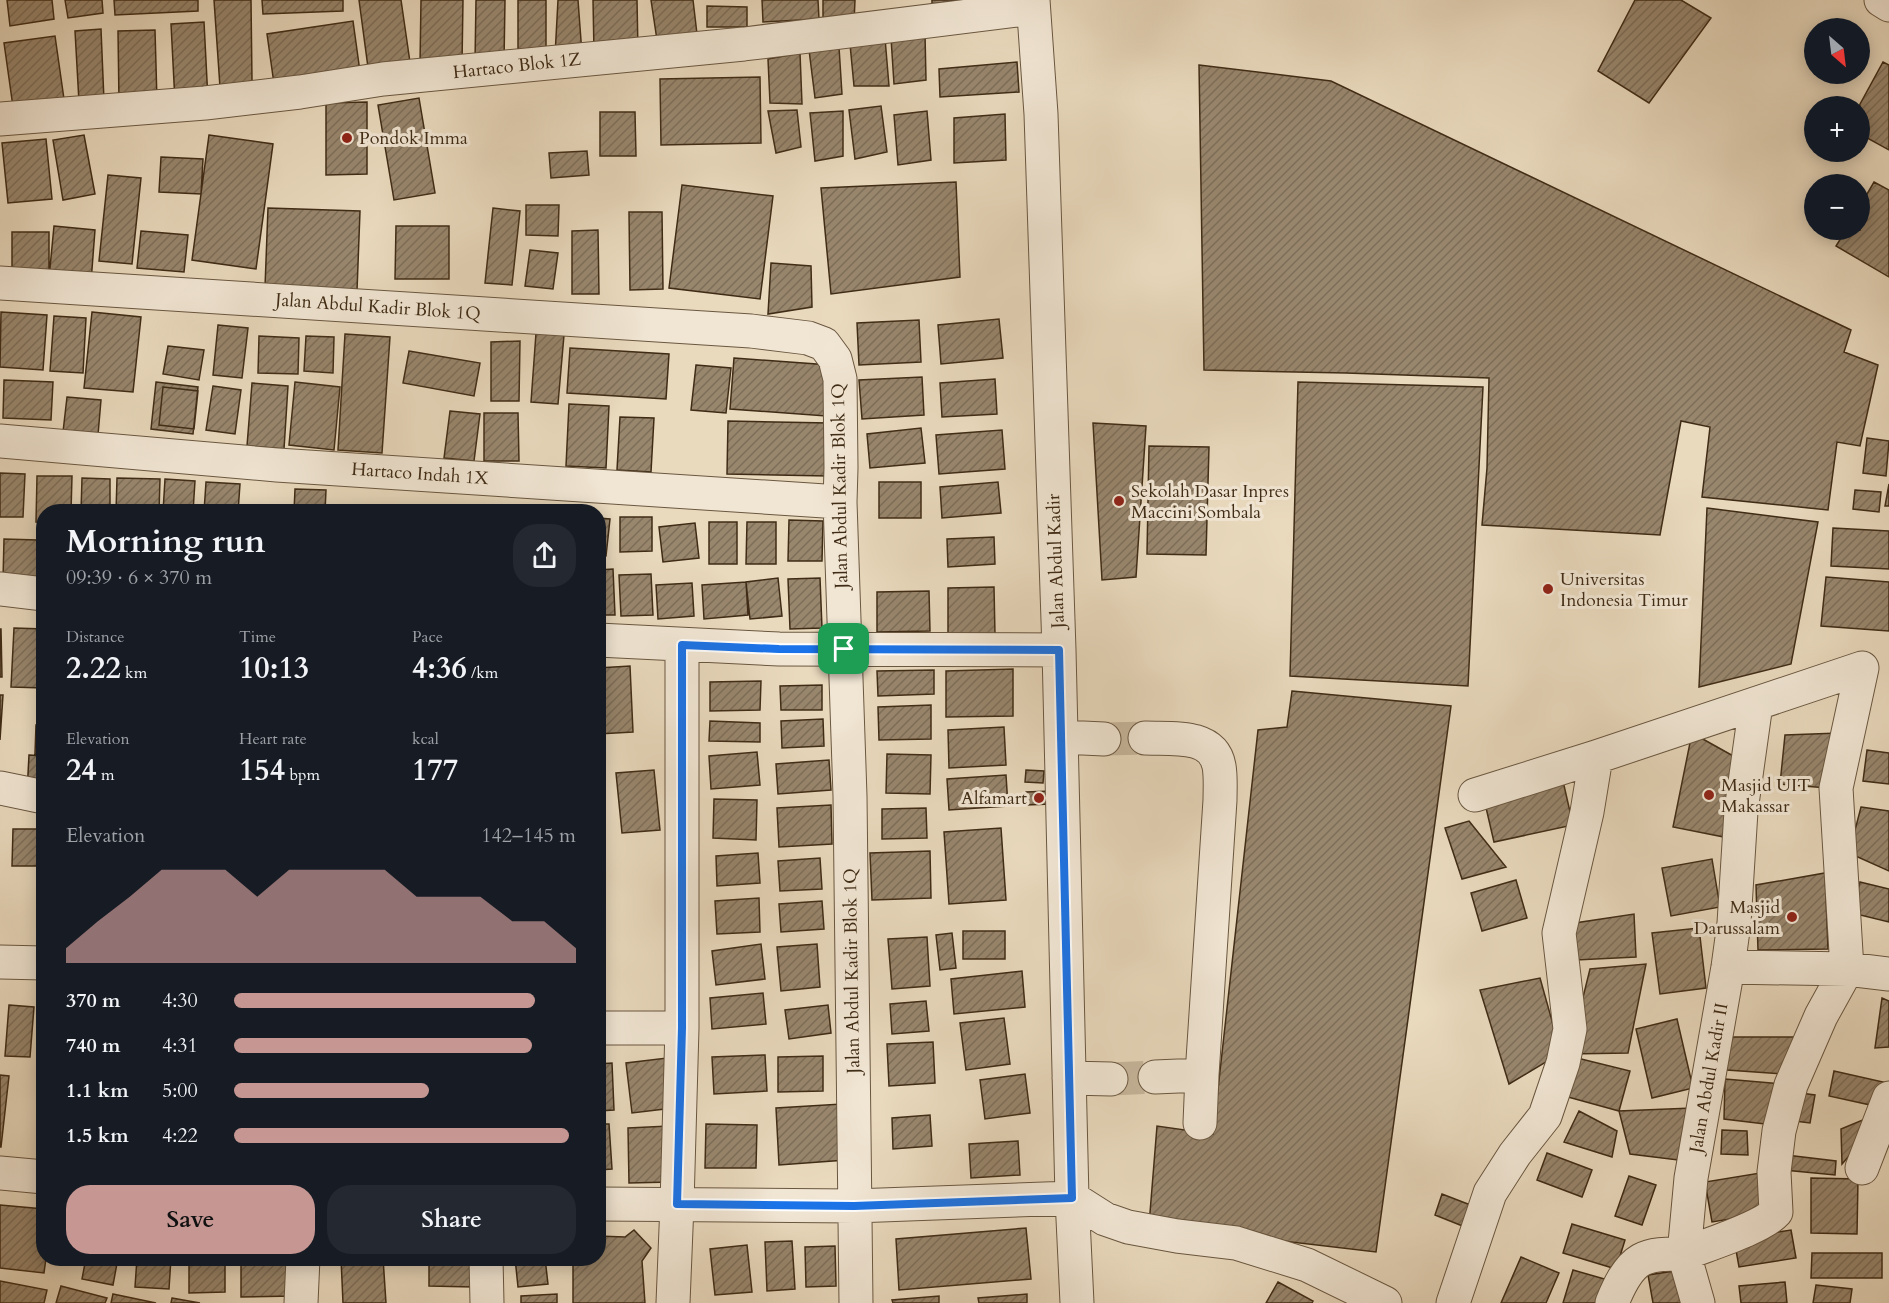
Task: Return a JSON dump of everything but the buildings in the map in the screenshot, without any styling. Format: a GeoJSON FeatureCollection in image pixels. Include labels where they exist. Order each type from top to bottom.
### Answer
{"type":"FeatureCollection","features":[{"type":"Feature","properties":{"kind":"street"},"geometry":{"type":"LineString","coordinates":[[1881,0],[1889,4]]}},
{"type":"Feature","properties":{"kind":"street","name":"Hartaco Blok 1Z"},"geometry":{"type":"LineString","coordinates":[[0,119],[204,103],[300,92],[382,79],[744,44],[1033,4]]}},
{"type":"Feature","properties":{"kind":"street","name":"Jalan Abdul Kadir"},"geometry":{"type":"LineString","coordinates":[[1033,4],[1041,114],[1062,737],[1072,1198],[1077,1303]]}},
{"type":"Feature","properties":{"kind":"street","name":"Jalan Abdul Kadir Blok 1Q"},"geometry":{"type":"LineString","coordinates":[[0,283],[751,331],[808,338],[824,344],[835,359],[840,379],[840,502],[850,796],[856,1303]]}},
{"type":"Feature","properties":{"kind":"street","name":"Hartaco Indah 1X"},"geometry":{"type":"LineString","coordinates":[[0,441],[277,465],[840,502]]}},
{"type":"Feature","properties":{"kind":"street"},"geometry":{"type":"LineString","coordinates":[[0,588],[36,593]]}},
{"type":"Feature","properties":{"kind":"street"},"geometry":{"type":"LineString","coordinates":[[606,640],[779,649],[1059,650]]}},
{"type":"Feature","properties":{"kind":"street"},"geometry":{"type":"LineString","coordinates":[[673,1303],[682,1028],[682,645]]}},
{"type":"Feature","properties":{"kind":"street"},"geometry":{"type":"LineString","coordinates":[[1475,795],[1862,668],[1836,788],[1846,969],[1821,1016],[1791,1085],[1779,1131],[1774,1172],[1776,1212],[1766,1221],[1684,1254],[1641,1260],[1624,1280],[1612,1303]]}},
{"type":"Feature","properties":{"kind":"street","name":"Jalan Abdul Kadir II"},"geometry":{"type":"LineString","coordinates":[[1684,1254],[1691,1178],[1734,923],[1741,811],[1756,704]]}},
{"type":"Feature","properties":{"kind":"street"},"geometry":{"type":"LineString","coordinates":[[1062,737],[1104,739]]}},
{"type":"Feature","properties":{"kind":"street"},"geometry":{"type":"LineString","coordinates":[[1145,738],[1187,739],[1205,745],[1215,754],[1220,767],[1220,800],[1200,1123]]}},
{"type":"Feature","properties":{"kind":"street"},"geometry":{"type":"LineString","coordinates":[[1453,1303],[1490,1193],[1515,1154],[1545,1116],[1563,1063],[1570,1029],[1559,933],[1587,812],[1596,757]]}},
{"type":"Feature","properties":{"kind":"street"},"geometry":{"type":"LineString","coordinates":[[0,788],[36,795]]}},
{"type":"Feature","properties":{"kind":"street"},"geometry":{"type":"LineString","coordinates":[[0,962],[36,963]]}},
{"type":"Feature","properties":{"kind":"street"},"geometry":{"type":"LineString","coordinates":[[1728,967],[1846,969],[1889,974]]}},
{"type":"Feature","properties":{"kind":"street"},"geometry":{"type":"LineString","coordinates":[[606,1028],[682,1028]]}},
{"type":"Feature","properties":{"kind":"street"},"geometry":{"type":"LineString","coordinates":[[1155,1077],[1202,1075]]}},
{"type":"Feature","properties":{"kind":"street"},"geometry":{"type":"LineString","coordinates":[[1069,1078],[1111,1079]]}},
{"type":"Feature","properties":{"kind":"street"},"geometry":{"type":"LineString","coordinates":[[1862,1168],[1889,1098]]}},
{"type":"Feature","properties":{"kind":"street"},"geometry":{"type":"LineString","coordinates":[[0,1173],[36,1176]]}},
{"type":"Feature","properties":{"kind":"street"},"geometry":{"type":"LineString","coordinates":[[606,1204],[854,1206],[1072,1198],[1105,1219],[1128,1227],[1236,1243],[1307,1265],[1385,1303]]}},
{"type":"Feature","properties":{"kind":"street"},"geometry":{"type":"LineString","coordinates":[[1684,1254],[1698,1303]]}},
{"type":"Feature","properties":{"kind":"street"},"geometry":{"type":"LineString","coordinates":[[301,1303],[303,1266]]}},
{"type":"Feature","properties":{"kind":"street"},"geometry":{"type":"LineString","coordinates":[[486,1266],[487,1303]]}},
{"type":"Feature","properties":{"kind":"tunnel"},"geometry":{"type":"LineString","coordinates":[[1104,739],[1145,738]]}},
{"type":"Feature","properties":{"kind":"tunnel"},"geometry":{"type":"LineString","coordinates":[[1111,1079],[1155,1077]]}},
{"type":"Feature","properties":{"kind":"place","name":"Pondok Imma"},"geometry":{"type":"Point","coordinates":[347,138]}},
{"type":"Feature","properties":{"kind":"place","name":"Sekolah Dasar Inpres Maccini Sombala"},"geometry":{"type":"Point","coordinates":[1119,501]}},
{"type":"Feature","properties":{"kind":"place","name":"Universitas Indonesia Timur"},"geometry":{"type":"Point","coordinates":[1548,589]}},
{"type":"Feature","properties":{"kind":"place","name":"Masjid UIT Makassar"},"geometry":{"type":"Point","coordinates":[1709,795]}},
{"type":"Feature","properties":{"kind":"place","name":"Alfamart"},"geometry":{"type":"Point","coordinates":[1039,798]}},
{"type":"Feature","properties":{"kind":"place","name":"Masjid Darussalam"},"geometry":{"type":"Point","coordinates":[1792,917]}},
{"type":"Feature","properties":{"kind":"route"},"geometry":{"type":"LineString","coordinates":[[682,645],[844,649],[1059,650],[1072,1198],[854,1206],[677,1204],[682,1028],[682,645]]}}]}
